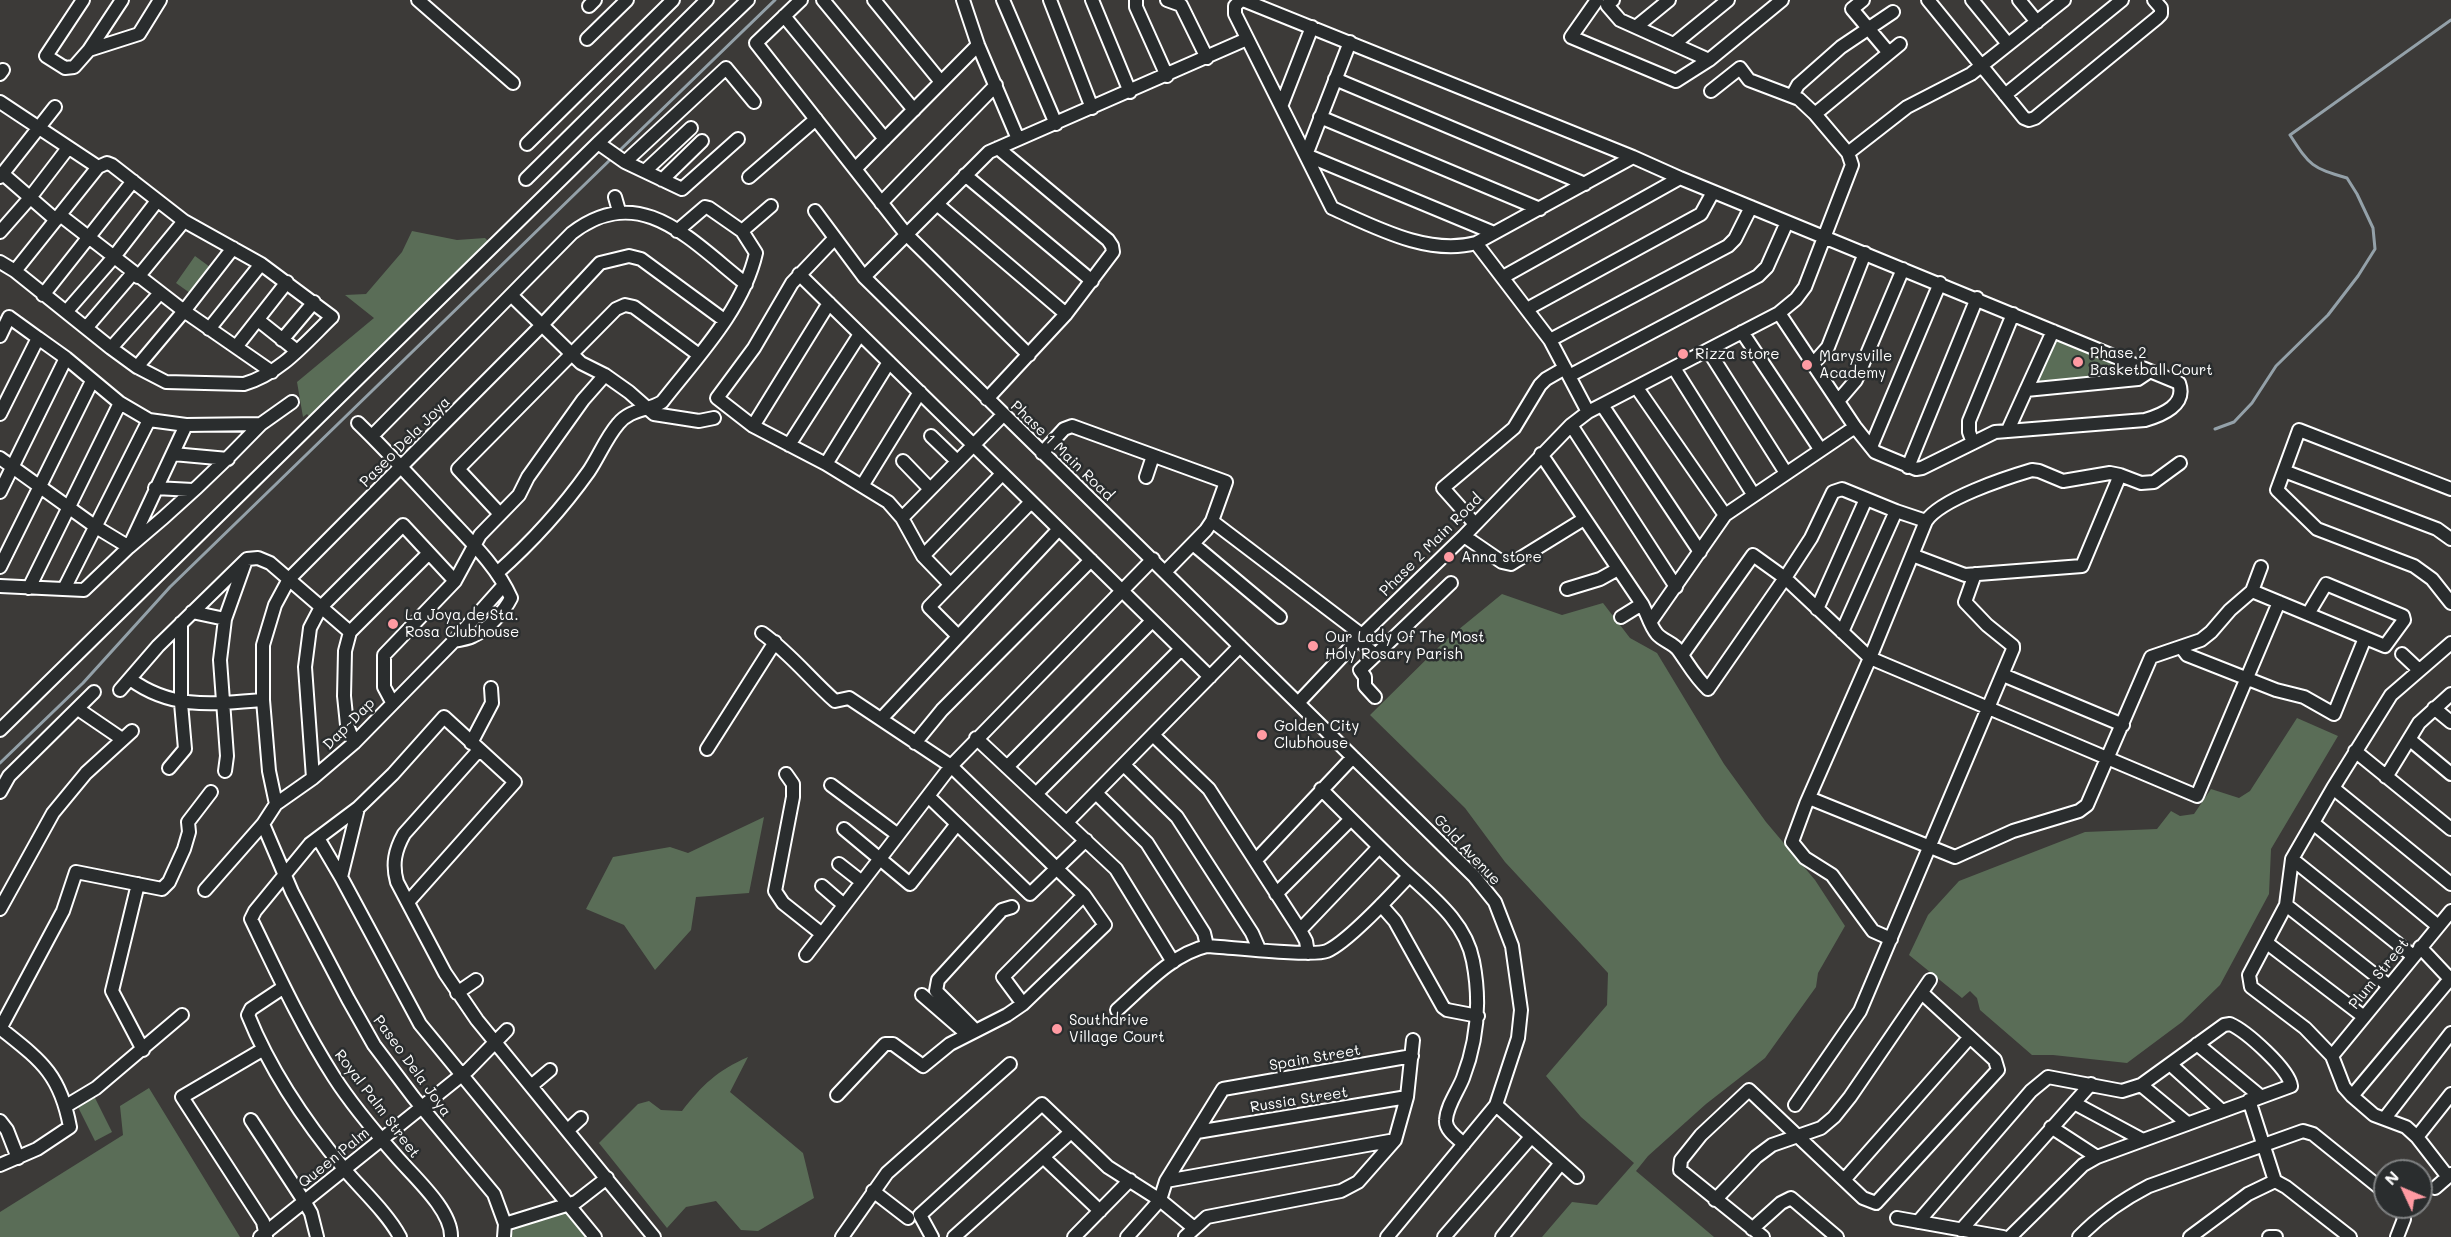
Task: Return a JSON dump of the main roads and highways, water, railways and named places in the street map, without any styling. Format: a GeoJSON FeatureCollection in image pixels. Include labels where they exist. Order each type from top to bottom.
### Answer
{"type":"FeatureCollection","features":[{"type":"Feature","properties":{"kind":"waterway"},"geometry":{"type":"LineString","coordinates":[[618,152],[775,0]]}},
{"type":"Feature","properties":{"kind":"waterway"},"geometry":{"type":"LineString","coordinates":[[2218,428],[2215,429],[2234,422],[2252,403],[2276,366],[2328,315],[2358,276],[2375,249],[2373,228],[2347,178],[2313,164],[2290,135],[2451,20]]}},
{"type":"Feature","properties":{"kind":"waterway"},"geometry":{"type":"LineString","coordinates":[[0,763],[83,683],[170,587],[613,157]]}},
{"type":"Feature","properties":{"kind":"place","name":"Rizza store"},"geometry":{"type":"Point","coordinates":[1683,354]}},
{"type":"Feature","properties":{"kind":"place","name":"Phase 2 Basketball Court"},"geometry":{"type":"Point","coordinates":[2078,362]}},
{"type":"Feature","properties":{"kind":"place","name":"Marysville Academy"},"geometry":{"type":"Point","coordinates":[1807,365]}},
{"type":"Feature","properties":{"kind":"place","name":"Anna store"},"geometry":{"type":"Point","coordinates":[1449,557]}},
{"type":"Feature","properties":{"kind":"place","name":"La Joya de Sta. Rosa Clubhouse"},"geometry":{"type":"Point","coordinates":[393,624]}},
{"type":"Feature","properties":{"kind":"place","name":"Our Lady Of The Most Holy Rosary Parish"},"geometry":{"type":"Point","coordinates":[1313,646]}},
{"type":"Feature","properties":{"kind":"place","name":"Golden City Clubhouse"},"geometry":{"type":"Point","coordinates":[1262,735]}},
{"type":"Feature","properties":{"kind":"place","name":"Southdrive Village Court"},"geometry":{"type":"Point","coordinates":[1057,1029]}}]}
